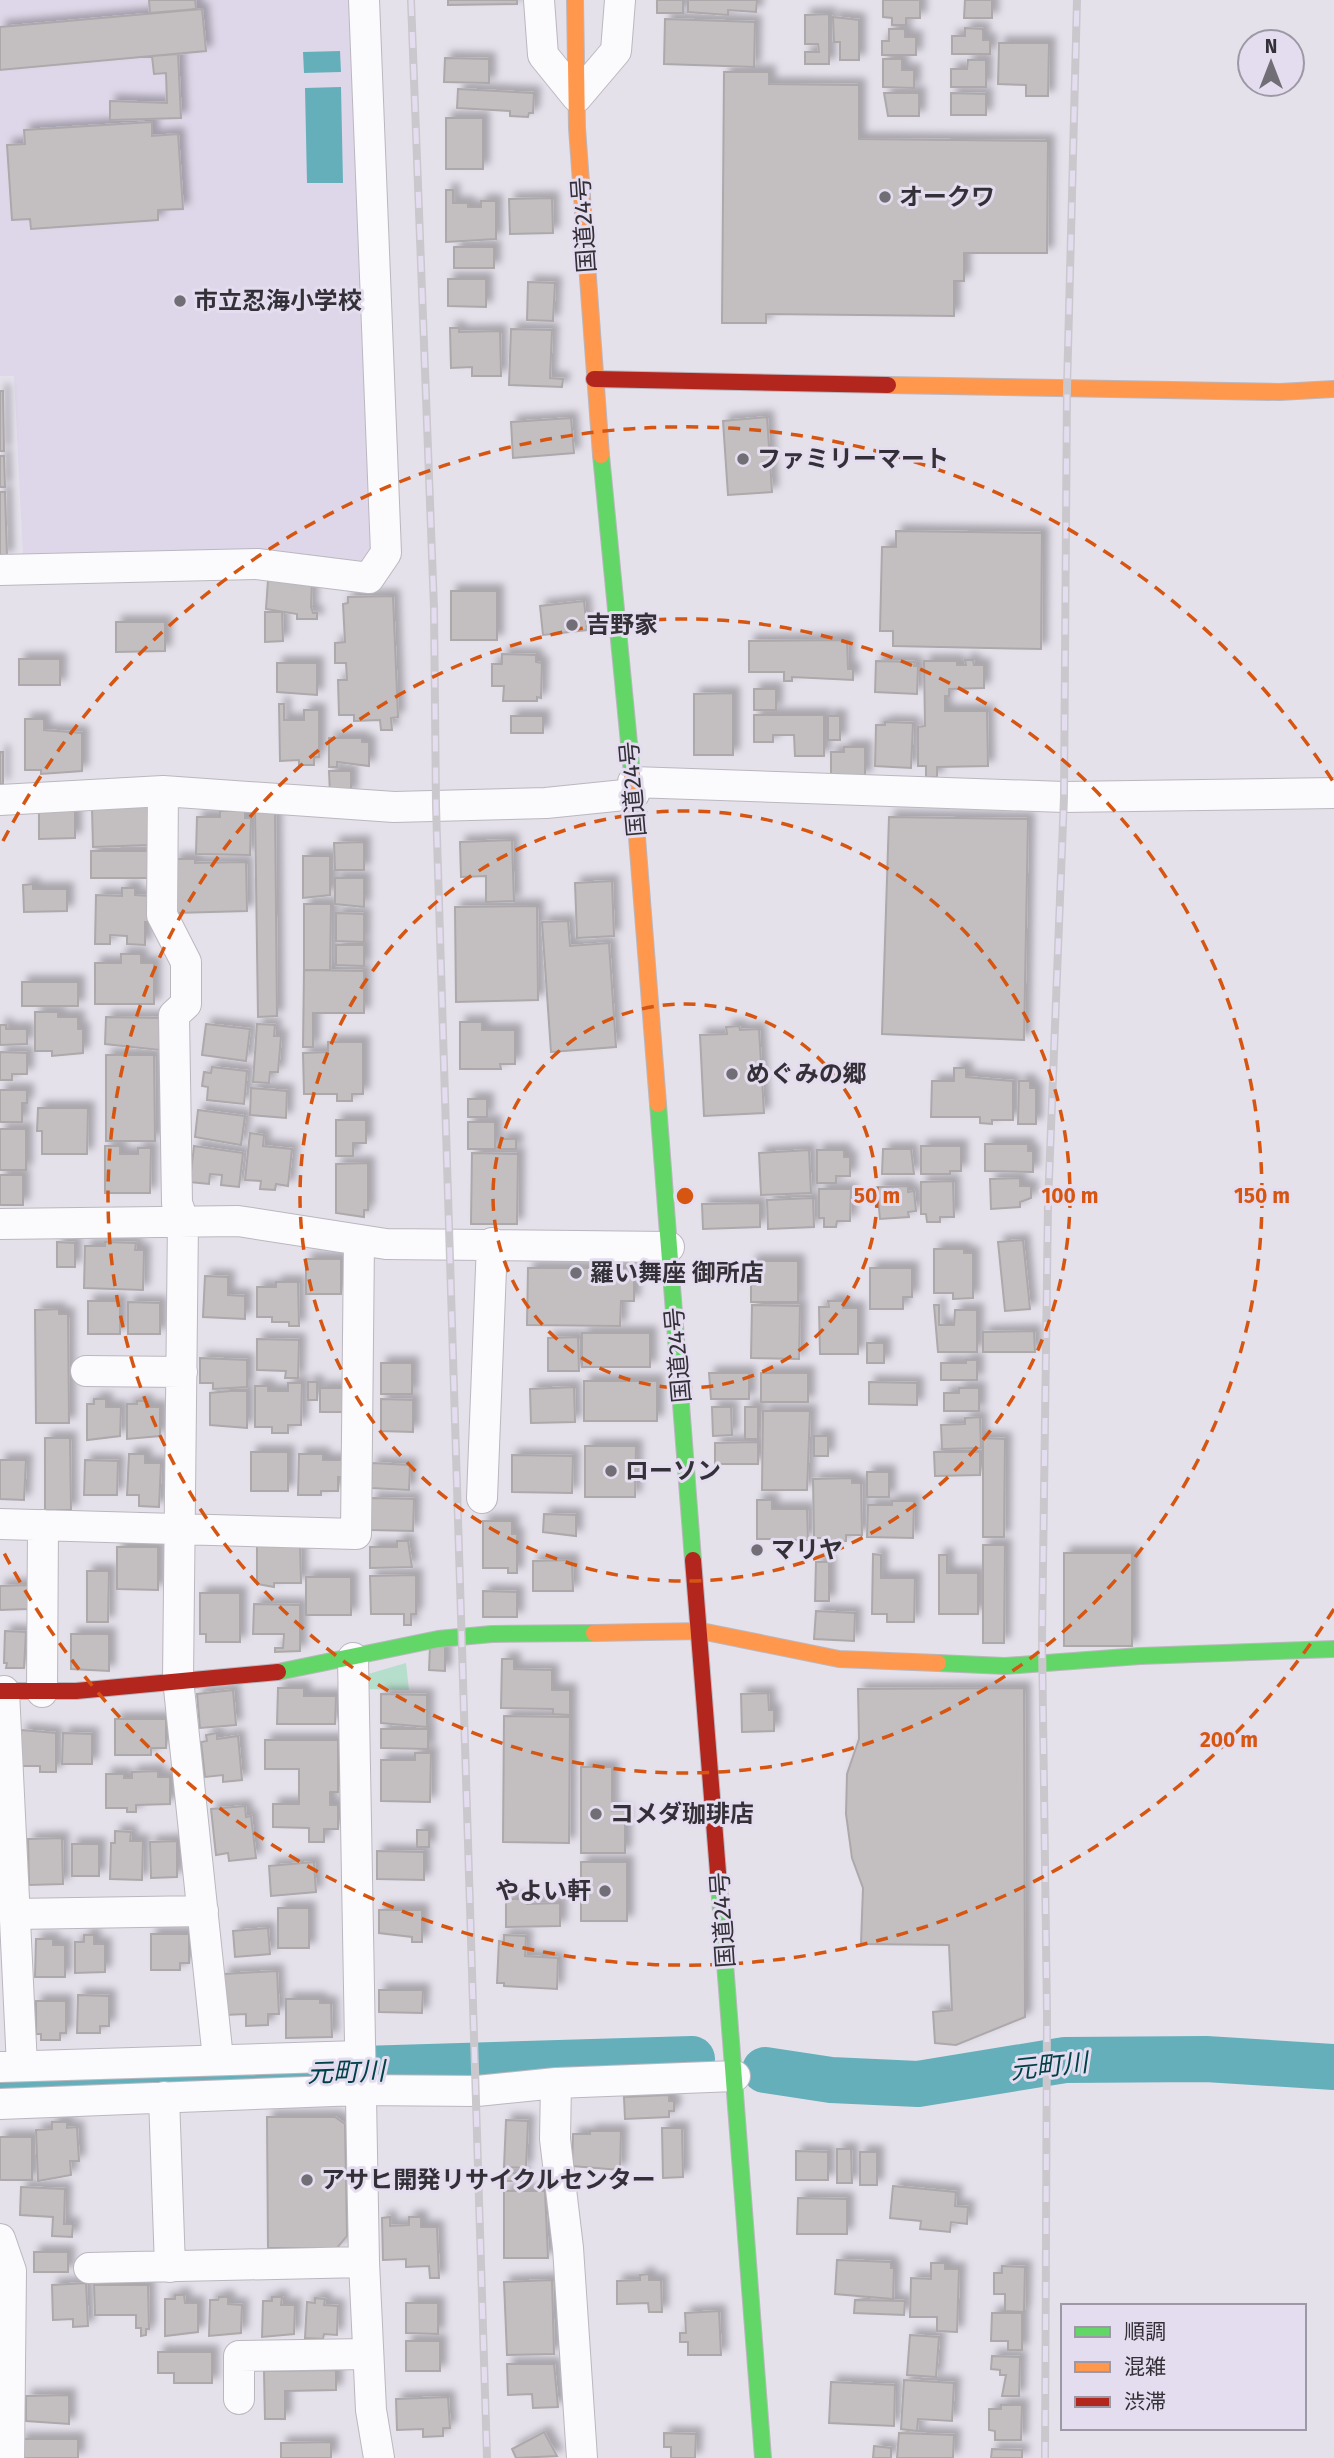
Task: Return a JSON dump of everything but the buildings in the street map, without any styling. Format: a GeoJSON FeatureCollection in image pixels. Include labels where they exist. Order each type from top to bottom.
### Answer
{"type":"FeatureCollection","features":[{"type":"Feature","properties":{"kind":"main road","name":"国道24号"},"geometry":{"type":"LineString","coordinates":[[575,0],[577,97],[594,379],[634,788],[763,2458]]}},
{"type":"Feature","properties":{"kind":"main road"},"geometry":{"type":"LineString","coordinates":[[594,379],[1200,391],[1334,389]]}},
{"type":"Feature","properties":{"kind":"main road"},"geometry":{"type":"LineString","coordinates":[[2,1691],[43,1692],[265,1674],[463,1636],[701,1631],[839,1659],[1005,1666],[1140,1656],[1334,1649]]}},
{"type":"Feature","properties":{"kind":"street"},"geometry":{"type":"LineString","coordinates":[[0,570],[257,564],[369,578],[386,552],[364,0]]}},
{"type":"Feature","properties":{"kind":"street"},"geometry":{"type":"LineString","coordinates":[[539,0],[543,55],[577,97],[616,51],[620,0]]}},
{"type":"Feature","properties":{"kind":"street"},"geometry":{"type":"LineString","coordinates":[[0,800],[163,791],[394,807],[546,803],[634,788],[1064,797],[1334,793]]}},
{"type":"Feature","properties":{"kind":"street"},"geometry":{"type":"LineString","coordinates":[[163,791],[162,915],[186,962],[186,1004],[174,1015],[177,1203],[183,1220],[178,1679],[218,2059]]}},
{"type":"Feature","properties":{"kind":"street"},"geometry":{"type":"LineString","coordinates":[[0,1224],[183,1220],[272,1225],[359,1241],[668,1248]]}},
{"type":"Feature","properties":{"kind":"street"},"geometry":{"type":"LineString","coordinates":[[0,1524],[356,1534],[359,1241]]}},
{"type":"Feature","properties":{"kind":"street"},"geometry":{"type":"LineString","coordinates":[[482,1498],[492,1243]]}},
{"type":"Feature","properties":{"kind":"street"},"geometry":{"type":"LineString","coordinates":[[86,1371],[182,1373]]}},
{"type":"Feature","properties":{"kind":"street"},"geometry":{"type":"LineString","coordinates":[[43,1525],[43,1692]]}},
{"type":"Feature","properties":{"kind":"street"},"geometry":{"type":"LineString","coordinates":[[353,1658],[364,2262],[368,2354],[379,2458]]}},
{"type":"Feature","properties":{"kind":"street"},"geometry":{"type":"LineString","coordinates":[[2,1691],[14,1914],[11,2066],[359,2056]]}},
{"type":"Feature","properties":{"kind":"street"},"geometry":{"type":"LineString","coordinates":[[14,1914],[202,1911]]}},
{"type":"Feature","properties":{"kind":"street"},"geometry":{"type":"LineString","coordinates":[[0,2104],[359,2090],[477,2091],[556,2083],[735,2076]]}},
{"type":"Feature","properties":{"kind":"street"},"geometry":{"type":"LineString","coordinates":[[556,2083],[555,2139],[569,2260],[582,2458]]}},
{"type":"Feature","properties":{"kind":"street"},"geometry":{"type":"LineString","coordinates":[[164,2097],[170,2267]]}},
{"type":"Feature","properties":{"kind":"street"},"geometry":{"type":"LineString","coordinates":[[0,2239],[6,2271],[9,2458]]}},
{"type":"Feature","properties":{"kind":"street"},"geometry":{"type":"LineString","coordinates":[[89,2268],[364,2262]]}},
{"type":"Feature","properties":{"kind":"street"},"geometry":{"type":"LineString","coordinates":[[239,2399],[239,2356],[368,2354]]}},
{"type":"Feature","properties":{"kind":"shaded area","name":"市立忍海小学校"},"geometry":{"type":"Polygon","coordinates":[[[0,0],[352,0],[357,227],[373,548],[361,565],[23,556],[14,376],[0,376],[0,0]]]}},
{"type":"Feature","properties":{"kind":"green space"},"geometry":{"type":"Polygon","coordinates":[[[406,1663],[409,1690],[363,1689],[368,1674],[406,1663]]]}},
{"type":"Feature","properties":{"kind":"water"},"geometry":{"type":"Polygon","coordinates":[[[340,51],[341,72],[304,73],[303,52],[340,51]]]}},
{"type":"Feature","properties":{"kind":"water"},"geometry":{"type":"Polygon","coordinates":[[[341,87],[343,183],[307,183],[305,88],[341,87]]]}},
{"type":"Feature","properties":{"kind":"waterway","name":"元町川"},"geometry":{"type":"LineString","coordinates":[[0,2085],[329,2070],[692,2059]]}},
{"type":"Feature","properties":{"kind":"waterway","name":"元町川"},"geometry":{"type":"LineString","coordinates":[[765,2070],[831,2080],[918,2084],[1065,2060],[1206,2059],[1334,2067]]}},
{"type":"Feature","properties":{"kind":"railway"},"geometry":{"type":"LineString","coordinates":[[411,0],[434,608],[436,806],[487,2458]]}},
{"type":"Feature","properties":{"kind":"railway"},"geometry":{"type":"LineString","coordinates":[[1045,2458],[1047,2016],[1042,1639],[1048,1204],[1064,797],[1067,389],[1077,0]]}},
{"type":"Feature","properties":{"kind":"traffic: fast"},"geometry":{"type":"LineString","coordinates":[[601,455],[632,774]]}},
{"type":"Feature","properties":{"kind":"traffic: fast"},"geometry":{"type":"LineString","coordinates":[[658,1104],[693,1560]]}},
{"type":"Feature","properties":{"kind":"traffic: fast"},"geometry":{"type":"LineString","coordinates":[[278,1672],[438,1639],[492,1634],[594,1633]]}},
{"type":"Feature","properties":{"kind":"traffic: fast"},"geometry":{"type":"LineString","coordinates":[[938,1663],[1005,1666],[1140,1656],[1334,1649]]}},
{"type":"Feature","properties":{"kind":"traffic: fast"},"geometry":{"type":"LineString","coordinates":[[719,1885],[763,2458]]}},
{"type":"Feature","properties":{"kind":"traffic: slow"},"geometry":{"type":"LineString","coordinates":[[575,0],[577,128],[601,455]]}},
{"type":"Feature","properties":{"kind":"traffic: slow"},"geometry":{"type":"LineString","coordinates":[[888,385],[1279,392],[1334,389]]}},
{"type":"Feature","properties":{"kind":"traffic: slow"},"geometry":{"type":"LineString","coordinates":[[632,774],[658,1104]]}},
{"type":"Feature","properties":{"kind":"traffic: slow"},"geometry":{"type":"LineString","coordinates":[[594,1633],[701,1631],[839,1659],[938,1663]]}},
{"type":"Feature","properties":{"kind":"traffic: jam"},"geometry":{"type":"LineString","coordinates":[[594,379],[888,385]]}},
{"type":"Feature","properties":{"kind":"traffic: jam"},"geometry":{"type":"LineString","coordinates":[[693,1560],[719,1885]]}},
{"type":"Feature","properties":{"kind":"traffic: jam"},"geometry":{"type":"LineString","coordinates":[[0,1691],[76,1691],[278,1672]]}},
{"type":"Feature","properties":{"kind":"place","name":"オークワ"},"geometry":{"type":"Point","coordinates":[885,197]}},
{"type":"Feature","properties":{"kind":"place","name":"市立忍海小学校"},"geometry":{"type":"Point","coordinates":[180,301]}},
{"type":"Feature","properties":{"kind":"place","name":"ファミリーマート"},"geometry":{"type":"Point","coordinates":[743,459]}},
{"type":"Feature","properties":{"kind":"place","name":"吉野家"},"geometry":{"type":"Point","coordinates":[572,625]}},
{"type":"Feature","properties":{"kind":"place","name":"めぐみの郷"},"geometry":{"type":"Point","coordinates":[732,1074]}},
{"type":"Feature","properties":{"kind":"place","name":"羅い舞座 御所店"},"geometry":{"type":"Point","coordinates":[576,1273]}},
{"type":"Feature","properties":{"kind":"place","name":"ローソン"},"geometry":{"type":"Point","coordinates":[611,1471]}},
{"type":"Feature","properties":{"kind":"place","name":"マリヤ"},"geometry":{"type":"Point","coordinates":[757,1550]}},
{"type":"Feature","properties":{"kind":"place","name":"コメダ珈琲店"},"geometry":{"type":"Point","coordinates":[596,1814]}},
{"type":"Feature","properties":{"kind":"place","name":"やよい軒"},"geometry":{"type":"Point","coordinates":[605,1891]}},
{"type":"Feature","properties":{"kind":"place","name":"アサヒ開発リサイクルセンター"},"geometry":{"type":"Point","coordinates":[307,2180]}}]}
